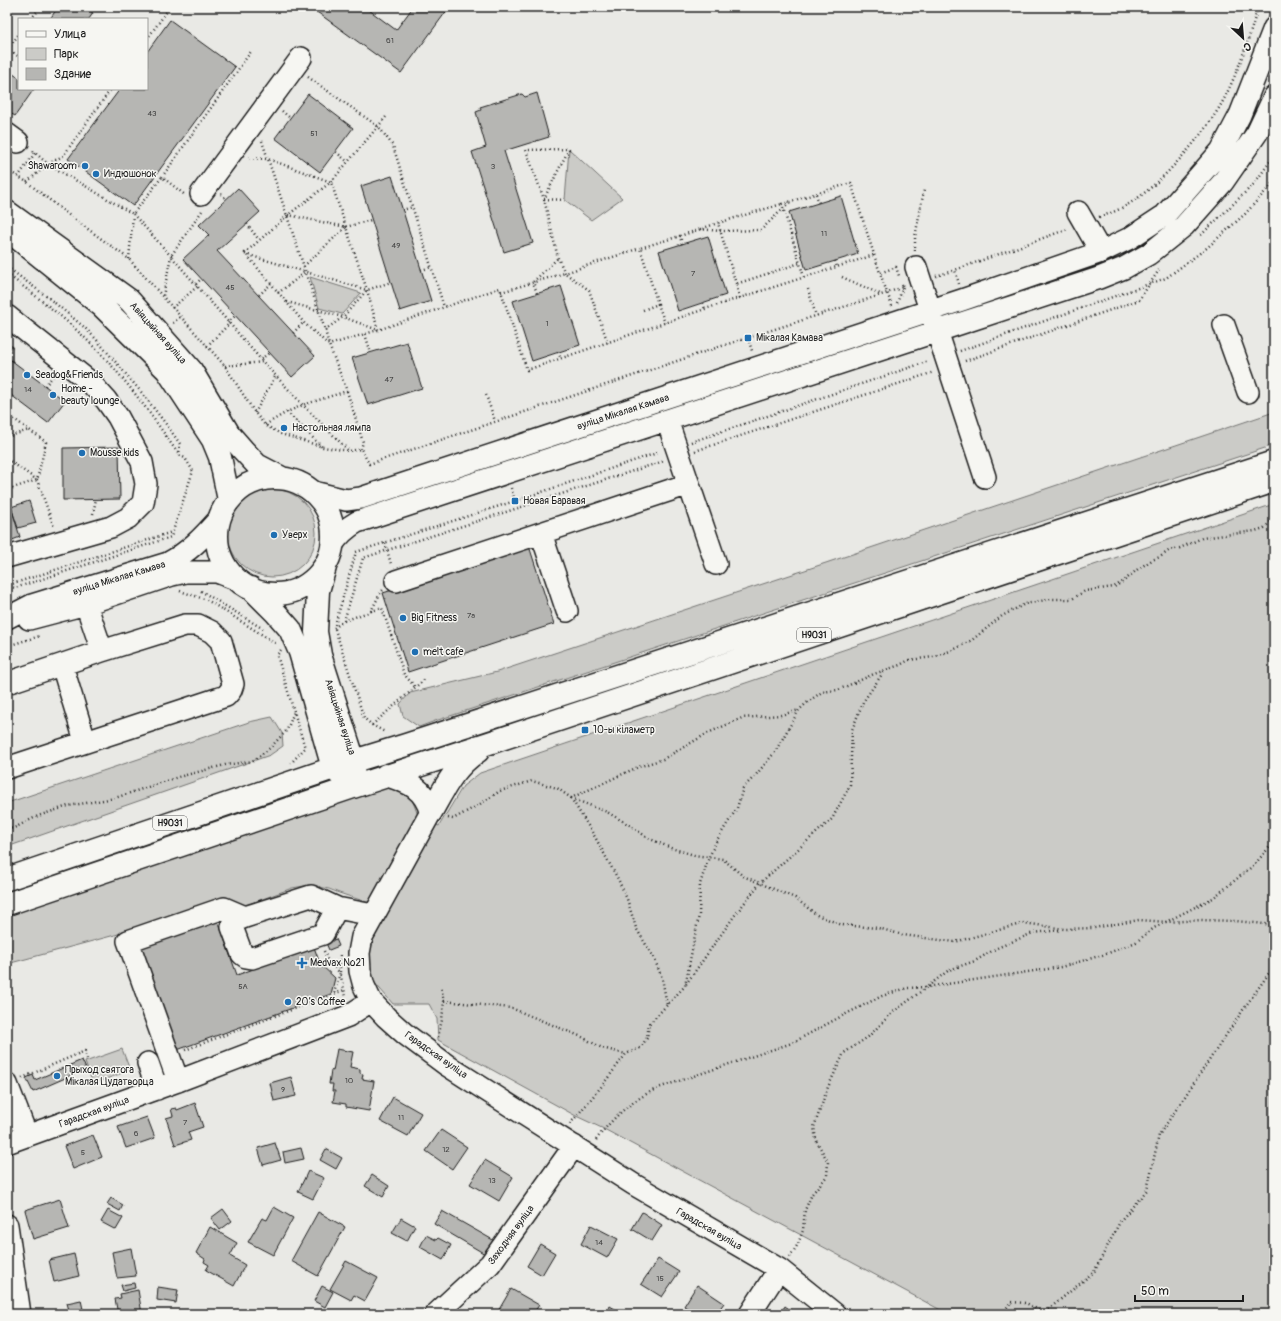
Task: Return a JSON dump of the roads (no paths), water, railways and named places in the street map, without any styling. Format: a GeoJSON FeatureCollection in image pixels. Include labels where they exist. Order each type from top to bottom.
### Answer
{"type":"FeatureCollection","features":[{"type":"Feature","properties":{"kind":"main road","name":"Авіяцыйная вуліца"},"geometry":{"type":"LineString","coordinates":[[7,212],[129,300],[191,370],[229,434],[257,465],[282,478]]}},
{"type":"Feature","properties":{"kind":"main road","name":"Авіяцыйная вуліца"},"geometry":{"type":"LineString","coordinates":[[7,230],[102,306],[167,370],[213,440],[220,457],[229,500]]}},
{"type":"Feature","properties":{"kind":"main road","name":"Н9031"},"geometry":{"type":"LineString","coordinates":[[7,879],[354,761],[1274,462]]}},
{"type":"Feature","properties":{"kind":"main road"},"geometry":{"type":"LineString","coordinates":[[268,478],[282,478],[300,483],[313,492],[323,503],[330,516],[333,531],[329,555],[319,574],[308,584],[294,590],[272,594],[258,591],[243,584],[224,563],[218,549],[217,534],[219,520],[229,500],[240,489],[254,482],[268,478]]}},
{"type":"Feature","properties":{"kind":"main road","name":"Н9031"},"geometry":{"type":"LineString","coordinates":[[7,904],[386,775],[489,743],[1274,481]]}},
{"type":"Feature","properties":{"kind":"main road","name":"Авіяцыйная вуліца"},"geometry":{"type":"LineString","coordinates":[[329,555],[318,591],[316,632],[320,655],[354,761],[353,787]]}},
{"type":"Feature","properties":{"kind":"main road","name":"Авіяцыйная вуліца"},"geometry":{"type":"LineString","coordinates":[[243,584],[276,613],[290,629],[300,652],[334,768],[353,787]]}},
{"type":"Feature","properties":{"kind":"main road"},"geometry":{"type":"LineString","coordinates":[[438,815],[448,781],[462,763],[489,743]]}},
{"type":"Feature","properties":{"kind":"main road"},"geometry":{"type":"LineString","coordinates":[[386,775],[403,780],[418,789],[438,815]]}},
{"type":"Feature","properties":{"kind":"street","name":"вуліца Мікалая Камава"},"geometry":{"type":"LineString","coordinates":[[313,492],[346,500],[361,498],[931,310],[1101,252],[1130,238],[1165,214],[1221,150],[1240,115],[1274,28]]}},
{"type":"Feature","properties":{"kind":"street"},"geometry":{"type":"LineString","coordinates":[[195,199],[301,58]]}},
{"type":"Feature","properties":{"kind":"street"},"geometry":{"type":"LineString","coordinates":[[329,555],[339,535],[357,522],[1099,278],[1124,268],[1149,254],[1184,226],[1223,182],[1257,133],[1274,97]]}},
{"type":"Feature","properties":{"kind":"street"},"geometry":{"type":"LineString","coordinates":[[1081,218],[1101,252]]}},
{"type":"Feature","properties":{"kind":"street"},"geometry":{"type":"LineString","coordinates":[[916,267],[985,477]]}},
{"type":"Feature","properties":{"kind":"street"},"geometry":{"type":"LineString","coordinates":[[7,316],[90,382],[106,400],[118,417],[142,462],[146,484],[143,503],[128,518],[111,527],[7,557]]}},
{"type":"Feature","properties":{"kind":"street"},"geometry":{"type":"LineString","coordinates":[[1224,325],[1248,392]]}},
{"type":"Feature","properties":{"kind":"street"},"geometry":{"type":"LineString","coordinates":[[667,420],[716,564]]}},
{"type":"Feature","properties":{"kind":"street"},"geometry":{"type":"LineString","coordinates":[[396,581],[689,484]]}},
{"type":"Feature","properties":{"kind":"street","name":"вуліца Мікалая Камава"},"geometry":{"type":"LineString","coordinates":[[7,618],[32,605],[168,563],[179,558],[219,520]]}},
{"type":"Feature","properties":{"kind":"street"},"geometry":{"type":"LineString","coordinates":[[541,533],[545,569],[560,606]]}},
{"type":"Feature","properties":{"kind":"street","name":"вуліца Мікалая Камава"},"geometry":{"type":"LineString","coordinates":[[7,622],[38,618],[186,572],[217,572],[243,584]]}},
{"type":"Feature","properties":{"kind":"street"},"geometry":{"type":"LineString","coordinates":[[86,604],[102,651]]}},
{"type":"Feature","properties":{"kind":"street"},"geometry":{"type":"LineString","coordinates":[[7,683],[185,625],[198,625],[212,632],[222,641],[233,684],[226,696],[7,768]]}},
{"type":"Feature","properties":{"kind":"street"},"geometry":{"type":"LineString","coordinates":[[62,665],[85,742]]}},
{"type":"Feature","properties":{"kind":"street"},"geometry":{"type":"LineString","coordinates":[[371,1001],[364,986],[360,971],[362,937],[373,915],[438,815]]}},
{"type":"Feature","properties":{"kind":"street"},"geometry":{"type":"LineString","coordinates":[[337,908],[323,934],[252,958],[246,957],[242,954],[232,927],[235,921],[245,917],[310,896],[337,908],[373,915]]}},
{"type":"Feature","properties":{"kind":"street"},"geometry":{"type":"LineString","coordinates":[[178,1081],[128,941],[224,908],[245,917]]}},
{"type":"Feature","properties":{"kind":"street","name":"Гарадская вуліца"},"geometry":{"type":"LineString","coordinates":[[7,1143],[157,1089],[348,1016],[371,1001],[405,1034],[432,1055],[633,1184],[784,1273],[835,1314]]}},
{"type":"Feature","properties":{"kind":"street"},"geometry":{"type":"LineString","coordinates":[[148,1063],[157,1089]]}},
{"type":"Feature","properties":{"kind":"street"},"geometry":{"type":"LineString","coordinates":[[7,1084],[27,1136]]}},
{"type":"Feature","properties":{"kind":"street","name":"Заходняя вуліца"},"geometry":{"type":"LineString","coordinates":[[436,1314],[490,1264],[573,1145]]}},
{"type":"Feature","properties":{"kind":"street"},"geometry":{"type":"LineString","coordinates":[[7,1225],[11,1283],[20,1314]]}},
{"type":"Feature","properties":{"kind":"street"},"geometry":{"type":"LineString","coordinates":[[750,1314],[784,1273]]}},
{"type":"Feature","properties":{"kind":"place","name":"Shawaroom"},"geometry":{"type":"Point","coordinates":[85,166]}},
{"type":"Feature","properties":{"kind":"place","name":"Индюшонок"},"geometry":{"type":"Point","coordinates":[96,174]}},
{"type":"Feature","properties":{"kind":"place","name":"Мікалая Камава"},"geometry":{"type":"Point","coordinates":[748,338]}},
{"type":"Feature","properties":{"kind":"place","name":"Seadog&Friends"},"geometry":{"type":"Point","coordinates":[27,375]}},
{"type":"Feature","properties":{"kind":"place","name":"Home - beauty lounge"},"geometry":{"type":"Point","coordinates":[53,395]}},
{"type":"Feature","properties":{"kind":"place","name":"Настольная лямпа"},"geometry":{"type":"Point","coordinates":[284,428]}},
{"type":"Feature","properties":{"kind":"place","name":"Mousse kids"},"geometry":{"type":"Point","coordinates":[82,453]}},
{"type":"Feature","properties":{"kind":"place","name":"Новая Баравая"},"geometry":{"type":"Point","coordinates":[515,501]}},
{"type":"Feature","properties":{"kind":"place","name":"Уверх"},"geometry":{"type":"Point","coordinates":[274,535]}},
{"type":"Feature","properties":{"kind":"place","name":"Big Fitness"},"geometry":{"type":"Point","coordinates":[403,618]}},
{"type":"Feature","properties":{"kind":"place","name":"melt cafe"},"geometry":{"type":"Point","coordinates":[415,652]}},
{"type":"Feature","properties":{"kind":"place","name":"10-ы кіламетр"},"geometry":{"type":"Point","coordinates":[585,730]}},
{"type":"Feature","properties":{"kind":"place","name":"Medvax №21"},"geometry":{"type":"Point","coordinates":[302,963]}},
{"type":"Feature","properties":{"kind":"place","name":"20’s Coffee"},"geometry":{"type":"Point","coordinates":[288,1002]}},
{"type":"Feature","properties":{"kind":"place","name":"Прыход святога Мікалая Цудатворца"},"geometry":{"type":"Point","coordinates":[57,1076]}}]}
